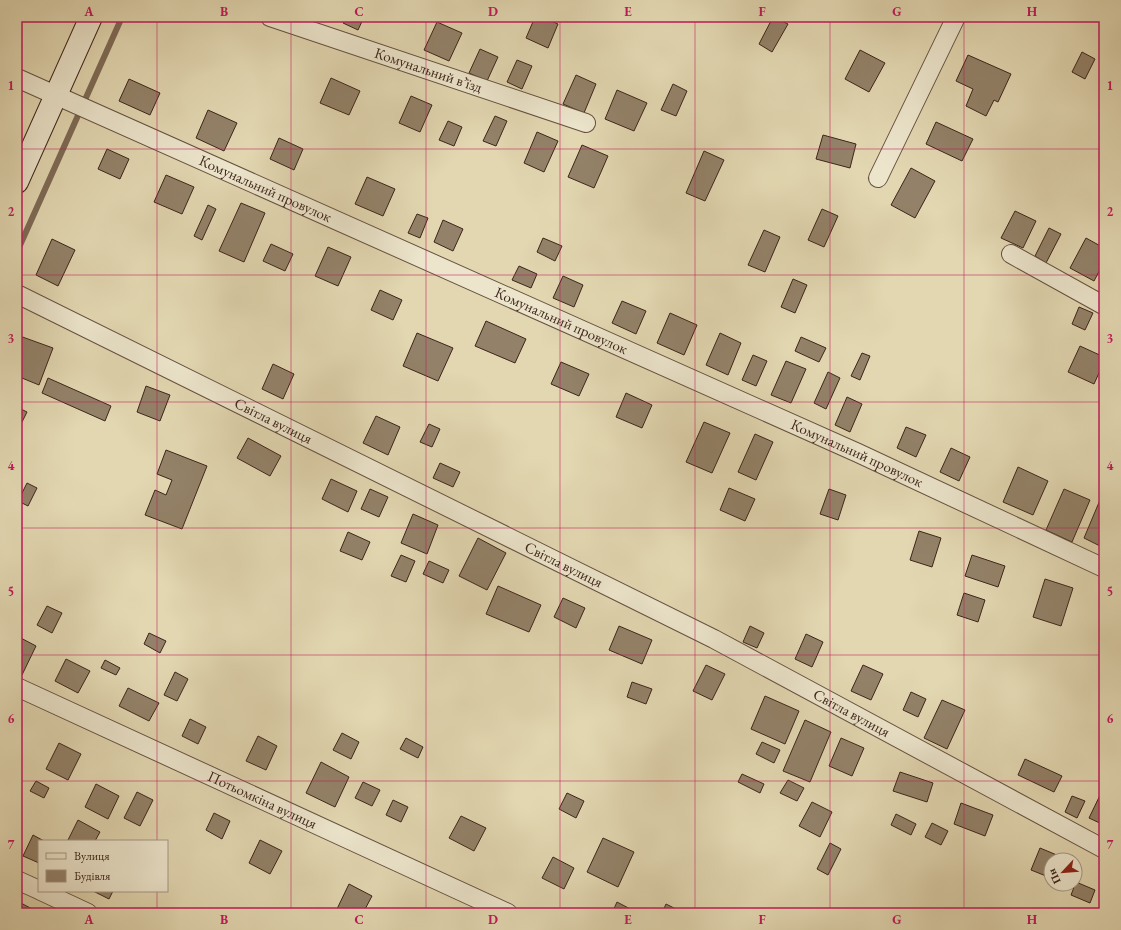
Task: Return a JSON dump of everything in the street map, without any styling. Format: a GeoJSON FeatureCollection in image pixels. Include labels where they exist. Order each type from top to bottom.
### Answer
{"type":"FeatureCollection","features":[{"type":"Feature","properties":{"kind":"main road"},"geometry":{"type":"LineString","coordinates":[[17,182],[91,17]]}},
{"type":"Feature","properties":{"kind":"street","name":"Комунальний в’їзд"},"geometry":{"type":"LineString","coordinates":[[270,17],[586,123]]}},
{"type":"Feature","properties":{"kind":"street"},"geometry":{"type":"LineString","coordinates":[[878,178],[956,17]]}},
{"type":"Feature","properties":{"kind":"street","name":"Комунальний провулок"},"geometry":{"type":"LineString","coordinates":[[17,78],[851,450],[1104,568]]}},
{"type":"Feature","properties":{"kind":"street"},"geometry":{"type":"LineString","coordinates":[[1011,254],[1103,305],[1104,303]]}},
{"type":"Feature","properties":{"kind":"street","name":"Світла вулиця"},"geometry":{"type":"LineString","coordinates":[[17,294],[714,639],[1104,849]]}},
{"type":"Feature","properties":{"kind":"street","name":"Потьомкіна вулиця"},"geometry":{"type":"LineString","coordinates":[[17,686],[508,913]]}},
{"type":"Feature","properties":{"kind":"street"},"geometry":{"type":"LineString","coordinates":[[17,880],[38,890]]}},
{"type":"Feature","properties":{"kind":"street"},"geometry":{"type":"LineString","coordinates":[[42,892],[88,913]]}},
{"type":"Feature","properties":{"kind":"building"},"geometry":{"type":"Polygon","coordinates":[[[346,17],[364,17],[358,30],[343,23],[346,17]]]}},
{"type":"Feature","properties":{"kind":"building"},"geometry":{"type":"Polygon","coordinates":[[[535,17],[542,17],[558,24],[548,48],[526,38],[535,17]]]}},
{"type":"Feature","properties":{"kind":"building"},"geometry":{"type":"Polygon","coordinates":[[[773,17],[788,24],[772,52],[759,44],[773,17]]]}},
{"type":"Feature","properties":{"kind":"building"},"geometry":{"type":"Polygon","coordinates":[[[437,22],[462,33],[449,61],[424,50],[437,22]]]}},
{"type":"Feature","properties":{"kind":"building"},"geometry":{"type":"Polygon","coordinates":[[[480,49],[498,57],[487,81],[469,73],[480,49]]]}},
{"type":"Feature","properties":{"kind":"building"},"geometry":{"type":"Polygon","coordinates":[[[860,50],[885,63],[869,92],[845,79],[860,50]]]}},
{"type":"Feature","properties":{"kind":"building"},"geometry":{"type":"Polygon","coordinates":[[[1082,52],[1095,59],[1085,79],[1072,72],[1082,52]]]}},
{"type":"Feature","properties":{"kind":"building"},"geometry":{"type":"Polygon","coordinates":[[[968,55],[1011,74],[998,102],[994,100],[986,116],[966,106],[973,89],[956,81],[968,55]]]}},
{"type":"Feature","properties":{"kind":"building"},"geometry":{"type":"Polygon","coordinates":[[[517,60],[532,66],[522,89],[507,82],[517,60]]]}},
{"type":"Feature","properties":{"kind":"building"},"geometry":{"type":"Polygon","coordinates":[[[576,75],[596,84],[584,113],[563,104],[576,75]]]}},
{"type":"Feature","properties":{"kind":"building"},"geometry":{"type":"Polygon","coordinates":[[[331,78],[360,91],[349,115],[320,103],[331,78]]]}},
{"type":"Feature","properties":{"kind":"building"},"geometry":{"type":"Polygon","coordinates":[[[129,79],[160,93],[150,115],[119,101],[129,79]]]}},
{"type":"Feature","properties":{"kind":"building"},"geometry":{"type":"Polygon","coordinates":[[[673,84],[687,91],[676,116],[661,110],[673,84]]]}},
{"type":"Feature","properties":{"kind":"building"},"geometry":{"type":"Polygon","coordinates":[[[617,90],[647,103],[634,131],[605,119],[617,90]]]}},
{"type":"Feature","properties":{"kind":"building"},"geometry":{"type":"Polygon","coordinates":[[[411,96],[432,105],[420,132],[399,123],[411,96]]]}},
{"type":"Feature","properties":{"kind":"building"},"geometry":{"type":"Polygon","coordinates":[[[208,110],[237,123],[224,151],[196,138],[208,110]]]}},
{"type":"Feature","properties":{"kind":"building"},"geometry":{"type":"Polygon","coordinates":[[[495,116],[507,121],[496,146],[483,141],[495,116]]]}},
{"type":"Feature","properties":{"kind":"building"},"geometry":{"type":"Polygon","coordinates":[[[448,121],[462,127],[454,146],[439,140],[448,121]]]}},
{"type":"Feature","properties":{"kind":"building"},"geometry":{"type":"Polygon","coordinates":[[[936,122],[973,139],[962,161],[926,144],[936,122]]]}},
{"type":"Feature","properties":{"kind":"building"},"geometry":{"type":"Polygon","coordinates":[[[537,132],[558,141],[544,172],[524,163],[537,132]]]}},
{"type":"Feature","properties":{"kind":"building"},"geometry":{"type":"Polygon","coordinates":[[[823,135],[856,144],[850,168],[816,159],[823,135]]]}},
{"type":"Feature","properties":{"kind":"building"},"geometry":{"type":"Polygon","coordinates":[[[279,138],[303,149],[294,170],[270,159],[279,138]]]}},
{"type":"Feature","properties":{"kind":"building"},"geometry":{"type":"Polygon","coordinates":[[[582,145],[608,156],[594,188],[568,177],[582,145]]]}},
{"type":"Feature","properties":{"kind":"building"},"geometry":{"type":"Polygon","coordinates":[[[107,149],[129,159],[120,179],[98,169],[107,149]]]}},
{"type":"Feature","properties":{"kind":"building"},"geometry":{"type":"Polygon","coordinates":[[[704,151],[724,160],[705,201],[686,193],[704,151]]]}},
{"type":"Feature","properties":{"kind":"building"},"geometry":{"type":"Polygon","coordinates":[[[911,168],[935,181],[915,218],[891,205],[911,168]]]}},
{"type":"Feature","properties":{"kind":"building"},"geometry":{"type":"Polygon","coordinates":[[[166,175],[194,187],[182,214],[154,202],[166,175]]]}},
{"type":"Feature","properties":{"kind":"building"},"geometry":{"type":"Polygon","coordinates":[[[367,177],[395,189],[383,216],[355,204],[367,177]]]}},
{"type":"Feature","properties":{"kind":"building"},"geometry":{"type":"Polygon","coordinates":[[[241,203],[265,213],[244,262],[219,251],[241,203]]]}},
{"type":"Feature","properties":{"kind":"building"},"geometry":{"type":"Polygon","coordinates":[[[208,205],[216,209],[202,240],[194,236],[208,205]]]}},
{"type":"Feature","properties":{"kind":"building"},"geometry":{"type":"Polygon","coordinates":[[[822,209],[838,216],[824,247],[808,240],[822,209]]]}},
{"type":"Feature","properties":{"kind":"building"},"geometry":{"type":"Polygon","coordinates":[[[1015,211],[1036,221],[1023,248],[1001,238],[1015,211]]]}},
{"type":"Feature","properties":{"kind":"building"},"geometry":{"type":"Polygon","coordinates":[[[417,214],[428,218],[420,238],[408,233],[417,214]]]}},
{"type":"Feature","properties":{"kind":"building"},"geometry":{"type":"Polygon","coordinates":[[[443,220],[463,229],[453,251],[434,242],[443,220]]]}},
{"type":"Feature","properties":{"kind":"building"},"geometry":{"type":"Polygon","coordinates":[[[1049,228],[1061,234],[1046,263],[1035,256],[1049,228]]]}},
{"type":"Feature","properties":{"kind":"building"},"geometry":{"type":"Polygon","coordinates":[[[764,230],[780,237],[765,272],[748,265],[764,230]]]}},
{"type":"Feature","properties":{"kind":"building"},"geometry":{"type":"Polygon","coordinates":[[[543,238],[562,246],[555,261],[537,252],[543,238]]]}},
{"type":"Feature","properties":{"kind":"building"},"geometry":{"type":"Polygon","coordinates":[[[1086,238],[1104,248],[1104,262],[1094,281],[1070,268],[1086,238]]]}},
{"type":"Feature","properties":{"kind":"building"},"geometry":{"type":"Polygon","coordinates":[[[52,239],[75,250],[58,286],[36,275],[52,239]]]}},
{"type":"Feature","properties":{"kind":"building"},"geometry":{"type":"Polygon","coordinates":[[[271,244],[293,254],[285,271],[263,261],[271,244]]]}},
{"type":"Feature","properties":{"kind":"building"},"geometry":{"type":"Polygon","coordinates":[[[328,247],[351,257],[338,286],[315,276],[328,247]]]}},
{"type":"Feature","properties":{"kind":"building"},"geometry":{"type":"Polygon","coordinates":[[[519,266],[537,274],[531,288],[512,280],[519,266]]]}},
{"type":"Feature","properties":{"kind":"building"},"geometry":{"type":"Polygon","coordinates":[[[563,276],[583,285],[574,307],[553,298],[563,276]]]}},
{"type":"Feature","properties":{"kind":"building"},"geometry":{"type":"Polygon","coordinates":[[[793,279],[807,285],[795,313],[781,307],[793,279]]]}},
{"type":"Feature","properties":{"kind":"building"},"geometry":{"type":"Polygon","coordinates":[[[380,290],[402,300],[393,320],[371,310],[380,290]]]}},
{"type":"Feature","properties":{"kind":"building"},"geometry":{"type":"Polygon","coordinates":[[[622,301],[646,311],[636,334],[612,323],[622,301]]]}},
{"type":"Feature","properties":{"kind":"building"},"geometry":{"type":"Polygon","coordinates":[[[1079,307],[1093,313],[1085,330],[1072,324],[1079,307]]]}},
{"type":"Feature","properties":{"kind":"building"},"geometry":{"type":"Polygon","coordinates":[[[670,313],[697,325],[684,355],[657,343],[670,313]]]}},
{"type":"Feature","properties":{"kind":"building"},"geometry":{"type":"Polygon","coordinates":[[[486,321],[526,339],[515,363],[475,346],[486,321]]]}},
{"type":"Feature","properties":{"kind":"building"},"geometry":{"type":"Polygon","coordinates":[[[417,333],[453,348],[438,381],[403,366],[417,333]]]}},
{"type":"Feature","properties":{"kind":"building"},"geometry":{"type":"Polygon","coordinates":[[[720,333],[741,343],[728,375],[706,365],[720,333]]]}},
{"type":"Feature","properties":{"kind":"building"},"geometry":{"type":"Polygon","coordinates":[[[17,335],[53,348],[39,385],[17,376],[17,335]]]}},
{"type":"Feature","properties":{"kind":"building"},"geometry":{"type":"Polygon","coordinates":[[[801,337],[826,348],[819,362],[795,351],[801,337]]]}},
{"type":"Feature","properties":{"kind":"building"},"geometry":{"type":"Polygon","coordinates":[[[1080,346],[1104,357],[1104,362],[1094,384],[1068,372],[1080,346]]]}},
{"type":"Feature","properties":{"kind":"building"},"geometry":{"type":"Polygon","coordinates":[[[862,353],[870,356],[860,380],[851,376],[862,353]]]}},
{"type":"Feature","properties":{"kind":"building"},"geometry":{"type":"Polygon","coordinates":[[[753,355],[767,361],[756,386],[742,380],[753,355]]]}},
{"type":"Feature","properties":{"kind":"building"},"geometry":{"type":"Polygon","coordinates":[[[786,361],[806,369],[791,403],[771,395],[786,361]]]}},
{"type":"Feature","properties":{"kind":"building"},"geometry":{"type":"Polygon","coordinates":[[[561,362],[589,374],[579,396],[551,384],[561,362]]]}},
{"type":"Feature","properties":{"kind":"building"},"geometry":{"type":"Polygon","coordinates":[[[273,364],[294,374],[283,399],[262,389],[273,364]]]}},
{"type":"Feature","properties":{"kind":"building"},"geometry":{"type":"Polygon","coordinates":[[[828,372],[840,378],[826,409],[814,403],[828,372]]]}},
{"type":"Feature","properties":{"kind":"building"},"geometry":{"type":"Polygon","coordinates":[[[48,378],[111,406],[105,421],[42,393],[48,378]]]}},
{"type":"Feature","properties":{"kind":"building"},"geometry":{"type":"Polygon","coordinates":[[[146,386],[170,395],[160,421],[137,412],[146,386]]]}},
{"type":"Feature","properties":{"kind":"building"},"geometry":{"type":"Polygon","coordinates":[[[626,393],[652,405],[642,428],[616,417],[626,393]]]}},
{"type":"Feature","properties":{"kind":"building"},"geometry":{"type":"Polygon","coordinates":[[[847,397],[862,404],[850,432],[835,425],[847,397]]]}},
{"type":"Feature","properties":{"kind":"building"},"geometry":{"type":"Polygon","coordinates":[[[17,407],[27,412],[18,430],[17,430],[17,407]]]}},
{"type":"Feature","properties":{"kind":"building"},"geometry":{"type":"Polygon","coordinates":[[[376,416],[400,427],[388,455],[363,443],[376,416]]]}},
{"type":"Feature","properties":{"kind":"building"},"geometry":{"type":"Polygon","coordinates":[[[704,422],[730,433],[712,473],[686,462],[704,422]]]}},
{"type":"Feature","properties":{"kind":"building"},"geometry":{"type":"Polygon","coordinates":[[[429,424],[440,429],[432,447],[420,442],[429,424]]]}},
{"type":"Feature","properties":{"kind":"building"},"geometry":{"type":"Polygon","coordinates":[[[906,427],[926,435],[916,457],[897,448],[906,427]]]}},
{"type":"Feature","properties":{"kind":"building"},"geometry":{"type":"Polygon","coordinates":[[[755,434],[773,442],[756,480],[738,472],[755,434]]]}},
{"type":"Feature","properties":{"kind":"building"},"geometry":{"type":"Polygon","coordinates":[[[248,438],[281,456],[270,476],[237,458],[248,438]]]}},
{"type":"Feature","properties":{"kind":"building"},"geometry":{"type":"Polygon","coordinates":[[[951,448],[970,457],[959,481],[940,472],[951,448]]]}},
{"type":"Feature","properties":{"kind":"building"},"geometry":{"type":"Polygon","coordinates":[[[166,450],[207,466],[182,529],[145,515],[155,490],[166,495],[172,480],[157,474],[166,450]]]}},
{"type":"Feature","properties":{"kind":"building"},"geometry":{"type":"Polygon","coordinates":[[[440,463],[460,472],[453,487],[433,478],[440,463]]]}},
{"type":"Feature","properties":{"kind":"building"},"geometry":{"type":"Polygon","coordinates":[[[1018,467],[1048,481],[1033,515],[1003,502],[1018,467]]]}},
{"type":"Feature","properties":{"kind":"building"},"geometry":{"type":"Polygon","coordinates":[[[331,479],[357,491],[348,512],[322,499],[331,479]]]}},
{"type":"Feature","properties":{"kind":"building"},"geometry":{"type":"Polygon","coordinates":[[[27,483],[37,488],[28,506],[18,501],[27,483]]]}},
{"type":"Feature","properties":{"kind":"building"},"geometry":{"type":"Polygon","coordinates":[[[729,488],[755,499],[745,521],[720,510],[729,488]]]}},
{"type":"Feature","properties":{"kind":"building"},"geometry":{"type":"Polygon","coordinates":[[[370,489],[388,497],[379,517],[361,509],[370,489]]]}},
{"type":"Feature","properties":{"kind":"building"},"geometry":{"type":"Polygon","coordinates":[[[829,489],[846,495],[838,520],[820,514],[829,489]]]}},
{"type":"Feature","properties":{"kind":"building"},"geometry":{"type":"Polygon","coordinates":[[[1064,489],[1090,500],[1072,542],[1046,530],[1064,489]]]}},
{"type":"Feature","properties":{"kind":"building"},"geometry":{"type":"Polygon","coordinates":[[[1100,500],[1104,501],[1104,548],[1084,538],[1100,500]]]}},
{"type":"Feature","properties":{"kind":"building"},"geometry":{"type":"Polygon","coordinates":[[[413,514],[438,525],[427,554],[401,543],[413,514]]]}},
{"type":"Feature","properties":{"kind":"building"},"geometry":{"type":"Polygon","coordinates":[[[919,531],[941,538],[932,567],[910,560],[919,531]]]}},
{"type":"Feature","properties":{"kind":"building"},"geometry":{"type":"Polygon","coordinates":[[[348,532],[370,542],[362,560],[340,551],[348,532]]]}},
{"type":"Feature","properties":{"kind":"building"},"geometry":{"type":"Polygon","coordinates":[[[478,538],[506,553],[487,590],[459,576],[478,538]]]}},
{"type":"Feature","properties":{"kind":"building"},"geometry":{"type":"Polygon","coordinates":[[[401,555],[415,561],[406,582],[391,576],[401,555]]]}},
{"type":"Feature","properties":{"kind":"building"},"geometry":{"type":"Polygon","coordinates":[[[972,555],[1005,566],[998,587],[965,576],[972,555]]]}},
{"type":"Feature","properties":{"kind":"building"},"geometry":{"type":"Polygon","coordinates":[[[429,561],[449,570],[443,583],[423,574],[429,561]]]}},
{"type":"Feature","properties":{"kind":"building"},"geometry":{"type":"Polygon","coordinates":[[[1045,579],[1073,588],[1061,626],[1033,617],[1045,579]]]}},
{"type":"Feature","properties":{"kind":"building"},"geometry":{"type":"Polygon","coordinates":[[[498,586],[541,605],[529,632],[486,614],[498,586]]]}},
{"type":"Feature","properties":{"kind":"building"},"geometry":{"type":"Polygon","coordinates":[[[964,593],[985,600],[978,622],[957,615],[964,593]]]}},
{"type":"Feature","properties":{"kind":"building"},"geometry":{"type":"Polygon","coordinates":[[[563,598],[585,608],[576,628],[554,617],[563,598]]]}},
{"type":"Feature","properties":{"kind":"building"},"geometry":{"type":"Polygon","coordinates":[[[47,606],[62,613],[52,633],[37,625],[47,606]]]}},
{"type":"Feature","properties":{"kind":"building"},"geometry":{"type":"Polygon","coordinates":[[[619,626],[652,640],[642,664],[609,650],[619,626]]]}},
{"type":"Feature","properties":{"kind":"building"},"geometry":{"type":"Polygon","coordinates":[[[750,626],[764,633],[757,648],[743,642],[750,626]]]}},
{"type":"Feature","properties":{"kind":"building"},"geometry":{"type":"Polygon","coordinates":[[[149,633],[166,641],[160,653],[144,644],[149,633]]]}},
{"type":"Feature","properties":{"kind":"building"},"geometry":{"type":"Polygon","coordinates":[[[806,634],[823,642],[812,667],[795,659],[806,634]]]}},
{"type":"Feature","properties":{"kind":"building"},"geometry":{"type":"Polygon","coordinates":[[[17,636],[36,646],[22,675],[17,672],[17,636]]]}},
{"type":"Feature","properties":{"kind":"building"},"geometry":{"type":"Polygon","coordinates":[[[66,659],[90,671],[78,693],[55,681],[66,659]]]}},
{"type":"Feature","properties":{"kind":"building"},"geometry":{"type":"Polygon","coordinates":[[[105,660],[120,668],[116,675],[101,668],[105,660]]]}},
{"type":"Feature","properties":{"kind":"building"},"geometry":{"type":"Polygon","coordinates":[[[706,665],[725,674],[712,700],[693,691],[706,665]]]}},
{"type":"Feature","properties":{"kind":"building"},"geometry":{"type":"Polygon","coordinates":[[[863,665],[883,674],[871,700],[851,691],[863,665]]]}},
{"type":"Feature","properties":{"kind":"building"},"geometry":{"type":"Polygon","coordinates":[[[175,672],[188,679],[177,701],[164,695],[175,672]]]}},
{"type":"Feature","properties":{"kind":"building"},"geometry":{"type":"Polygon","coordinates":[[[632,682],[652,689],[646,704],[627,697],[632,682]]]}},
{"type":"Feature","properties":{"kind":"building"},"geometry":{"type":"Polygon","coordinates":[[[128,688],[159,703],[149,721],[119,706],[128,688]]]}},
{"type":"Feature","properties":{"kind":"building"},"geometry":{"type":"Polygon","coordinates":[[[911,692],[926,699],[918,717],[903,710],[911,692]]]}},
{"type":"Feature","properties":{"kind":"building"},"geometry":{"type":"Polygon","coordinates":[[[765,696],[799,711],[785,744],[751,729],[765,696]]]}},
{"type":"Feature","properties":{"kind":"building"},"geometry":{"type":"Polygon","coordinates":[[[942,700],[965,710],[947,749],[924,738],[942,700]]]}},
{"type":"Feature","properties":{"kind":"building"},"geometry":{"type":"Polygon","coordinates":[[[190,719],[206,727],[198,744],[182,736],[190,719]]]}},
{"type":"Feature","properties":{"kind":"building"},"geometry":{"type":"Polygon","coordinates":[[[805,720],[831,732],[810,782],[783,771],[805,720]]]}},
{"type":"Feature","properties":{"kind":"building"},"geometry":{"type":"Polygon","coordinates":[[[17,721],[22,723],[17,733],[17,721]]]}},
{"type":"Feature","properties":{"kind":"building"},"geometry":{"type":"Polygon","coordinates":[[[342,733],[359,742],[351,759],[333,750],[342,733]]]}},
{"type":"Feature","properties":{"kind":"building"},"geometry":{"type":"Polygon","coordinates":[[[258,736],[277,746],[266,770],[246,761],[258,736]]]}},
{"type":"Feature","properties":{"kind":"building"},"geometry":{"type":"Polygon","coordinates":[[[406,738],[423,747],[418,758],[400,749],[406,738]]]}},
{"type":"Feature","properties":{"kind":"building"},"geometry":{"type":"Polygon","coordinates":[[[841,738],[864,748],[852,776],[829,766],[841,738]]]}},
{"type":"Feature","properties":{"kind":"building"},"geometry":{"type":"Polygon","coordinates":[[[762,742],[780,750],[774,763],[756,754],[762,742]]]}},
{"type":"Feature","properties":{"kind":"building"},"geometry":{"type":"Polygon","coordinates":[[[59,743],[81,754],[68,780],[46,769],[59,743]]]}},
{"type":"Feature","properties":{"kind":"building"},"geometry":{"type":"Polygon","coordinates":[[[1025,759],[1062,776],[1054,792],[1018,775],[1025,759]]]}},
{"type":"Feature","properties":{"kind":"building"},"geometry":{"type":"Polygon","coordinates":[[[321,762],[349,777],[335,807],[306,793],[321,762]]]}},
{"type":"Feature","properties":{"kind":"building"},"geometry":{"type":"Polygon","coordinates":[[[900,772],[933,783],[927,802],[893,791],[900,772]]]}},
{"type":"Feature","properties":{"kind":"building"},"geometry":{"type":"Polygon","coordinates":[[[742,774],[764,784],[760,793],[738,782],[742,774]]]}},
{"type":"Feature","properties":{"kind":"building"},"geometry":{"type":"Polygon","coordinates":[[[788,780],[804,788],[797,801],[780,793],[788,780]]]}},
{"type":"Feature","properties":{"kind":"building"},"geometry":{"type":"Polygon","coordinates":[[[36,781],[49,788],[44,798],[30,791],[36,781]]]}},
{"type":"Feature","properties":{"kind":"building"},"geometry":{"type":"Polygon","coordinates":[[[363,782],[380,790],[372,806],[355,798],[363,782]]]}},
{"type":"Feature","properties":{"kind":"building"},"geometry":{"type":"Polygon","coordinates":[[[96,784],[119,796],[108,819],[85,807],[96,784]]]}},
{"type":"Feature","properties":{"kind":"building"},"geometry":{"type":"Polygon","coordinates":[[[1104,787],[1104,825],[1089,818],[1104,787]]]}},
{"type":"Feature","properties":{"kind":"building"},"geometry":{"type":"Polygon","coordinates":[[[137,792],[153,800],[140,826],[124,818],[137,792]]]}},
{"type":"Feature","properties":{"kind":"building"},"geometry":{"type":"Polygon","coordinates":[[[567,793],[584,801],[576,818],[559,809],[567,793]]]}},
{"type":"Feature","properties":{"kind":"building"},"geometry":{"type":"Polygon","coordinates":[[[1072,796],[1085,801],[1077,818],[1065,812],[1072,796]]]}},
{"type":"Feature","properties":{"kind":"building"},"geometry":{"type":"Polygon","coordinates":[[[393,800],[408,807],[401,822],[386,815],[393,800]]]}},
{"type":"Feature","properties":{"kind":"building"},"geometry":{"type":"Polygon","coordinates":[[[812,802],[832,812],[820,837],[799,826],[812,802]]]}},
{"type":"Feature","properties":{"kind":"building"},"geometry":{"type":"Polygon","coordinates":[[[961,803],[993,815],[985,836],[954,824],[961,803]]]}},
{"type":"Feature","properties":{"kind":"building"},"geometry":{"type":"Polygon","coordinates":[[[214,813],[230,821],[222,839],[206,830],[214,813]]]}},
{"type":"Feature","properties":{"kind":"building"},"geometry":{"type":"Polygon","coordinates":[[[896,814],[916,824],[911,835],[891,825],[896,814]]]}},
{"type":"Feature","properties":{"kind":"building"},"geometry":{"type":"Polygon","coordinates":[[[461,816],[486,828],[474,851],[449,838],[461,816]]]}},
{"type":"Feature","properties":{"kind":"building"},"geometry":{"type":"Polygon","coordinates":[[[78,820],[100,832],[96,840],[68,840],[78,820]]]}},
{"type":"Feature","properties":{"kind":"building"},"geometry":{"type":"Polygon","coordinates":[[[932,823],[948,831],[941,845],[925,837],[932,823]]]}},
{"type":"Feature","properties":{"kind":"building"},"geometry":{"type":"Polygon","coordinates":[[[33,835],[42,840],[38,840],[38,863],[23,856],[33,835]]]}},
{"type":"Feature","properties":{"kind":"building"},"geometry":{"type":"Polygon","coordinates":[[[603,838],[634,852],[618,887],[587,872],[603,838]]]}},
{"type":"Feature","properties":{"kind":"building"},"geometry":{"type":"Polygon","coordinates":[[[260,840],[282,851],[270,874],[249,863],[260,840]]]}},
{"type":"Feature","properties":{"kind":"building"},"geometry":{"type":"Polygon","coordinates":[[[830,843],[841,849],[828,875],[817,869],[830,843]]]}},
{"type":"Feature","properties":{"kind":"building"},"geometry":{"type":"Polygon","coordinates":[[[1040,848],[1050,852],[1043,852],[1043,875],[1031,870],[1040,848]]]}},
{"type":"Feature","properties":{"kind":"building"},"geometry":{"type":"Polygon","coordinates":[[[553,857],[574,868],[564,889],[542,878],[553,857]]]}},
{"type":"Feature","properties":{"kind":"building"},"geometry":{"type":"Polygon","coordinates":[[[349,884],[372,896],[363,913],[340,913],[336,911],[349,884]]]}},
{"type":"Feature","properties":{"kind":"building"},"geometry":{"type":"Polygon","coordinates":[[[1083,885],[1095,890],[1090,903],[1071,895],[1072,892],[1083,892],[1083,885]]]}},
{"type":"Feature","properties":{"kind":"building"},"geometry":{"type":"Polygon","coordinates":[[[95,892],[112,892],[109,899],[95,892]]]}},
{"type":"Feature","properties":{"kind":"building"},"geometry":{"type":"Polygon","coordinates":[[[17,901],[40,913],[17,913],[17,901]]]}},
{"type":"Feature","properties":{"kind":"building"},"geometry":{"type":"Polygon","coordinates":[[[617,902],[638,913],[612,913],[617,902]]]}},
{"type":"Feature","properties":{"kind":"building"},"geometry":{"type":"Polygon","coordinates":[[[666,904],[684,913],[662,913],[666,904]]]}},
{"type":"Feature","properties":{"kind":"building"},"geometry":{"type":"Polygon","coordinates":[[[583,909],[591,913],[581,913],[583,909]]]}},
{"type":"Feature","properties":{"kind":"waterway"},"geometry":{"type":"LineString","coordinates":[[17,252],[122,17]]}}]}
